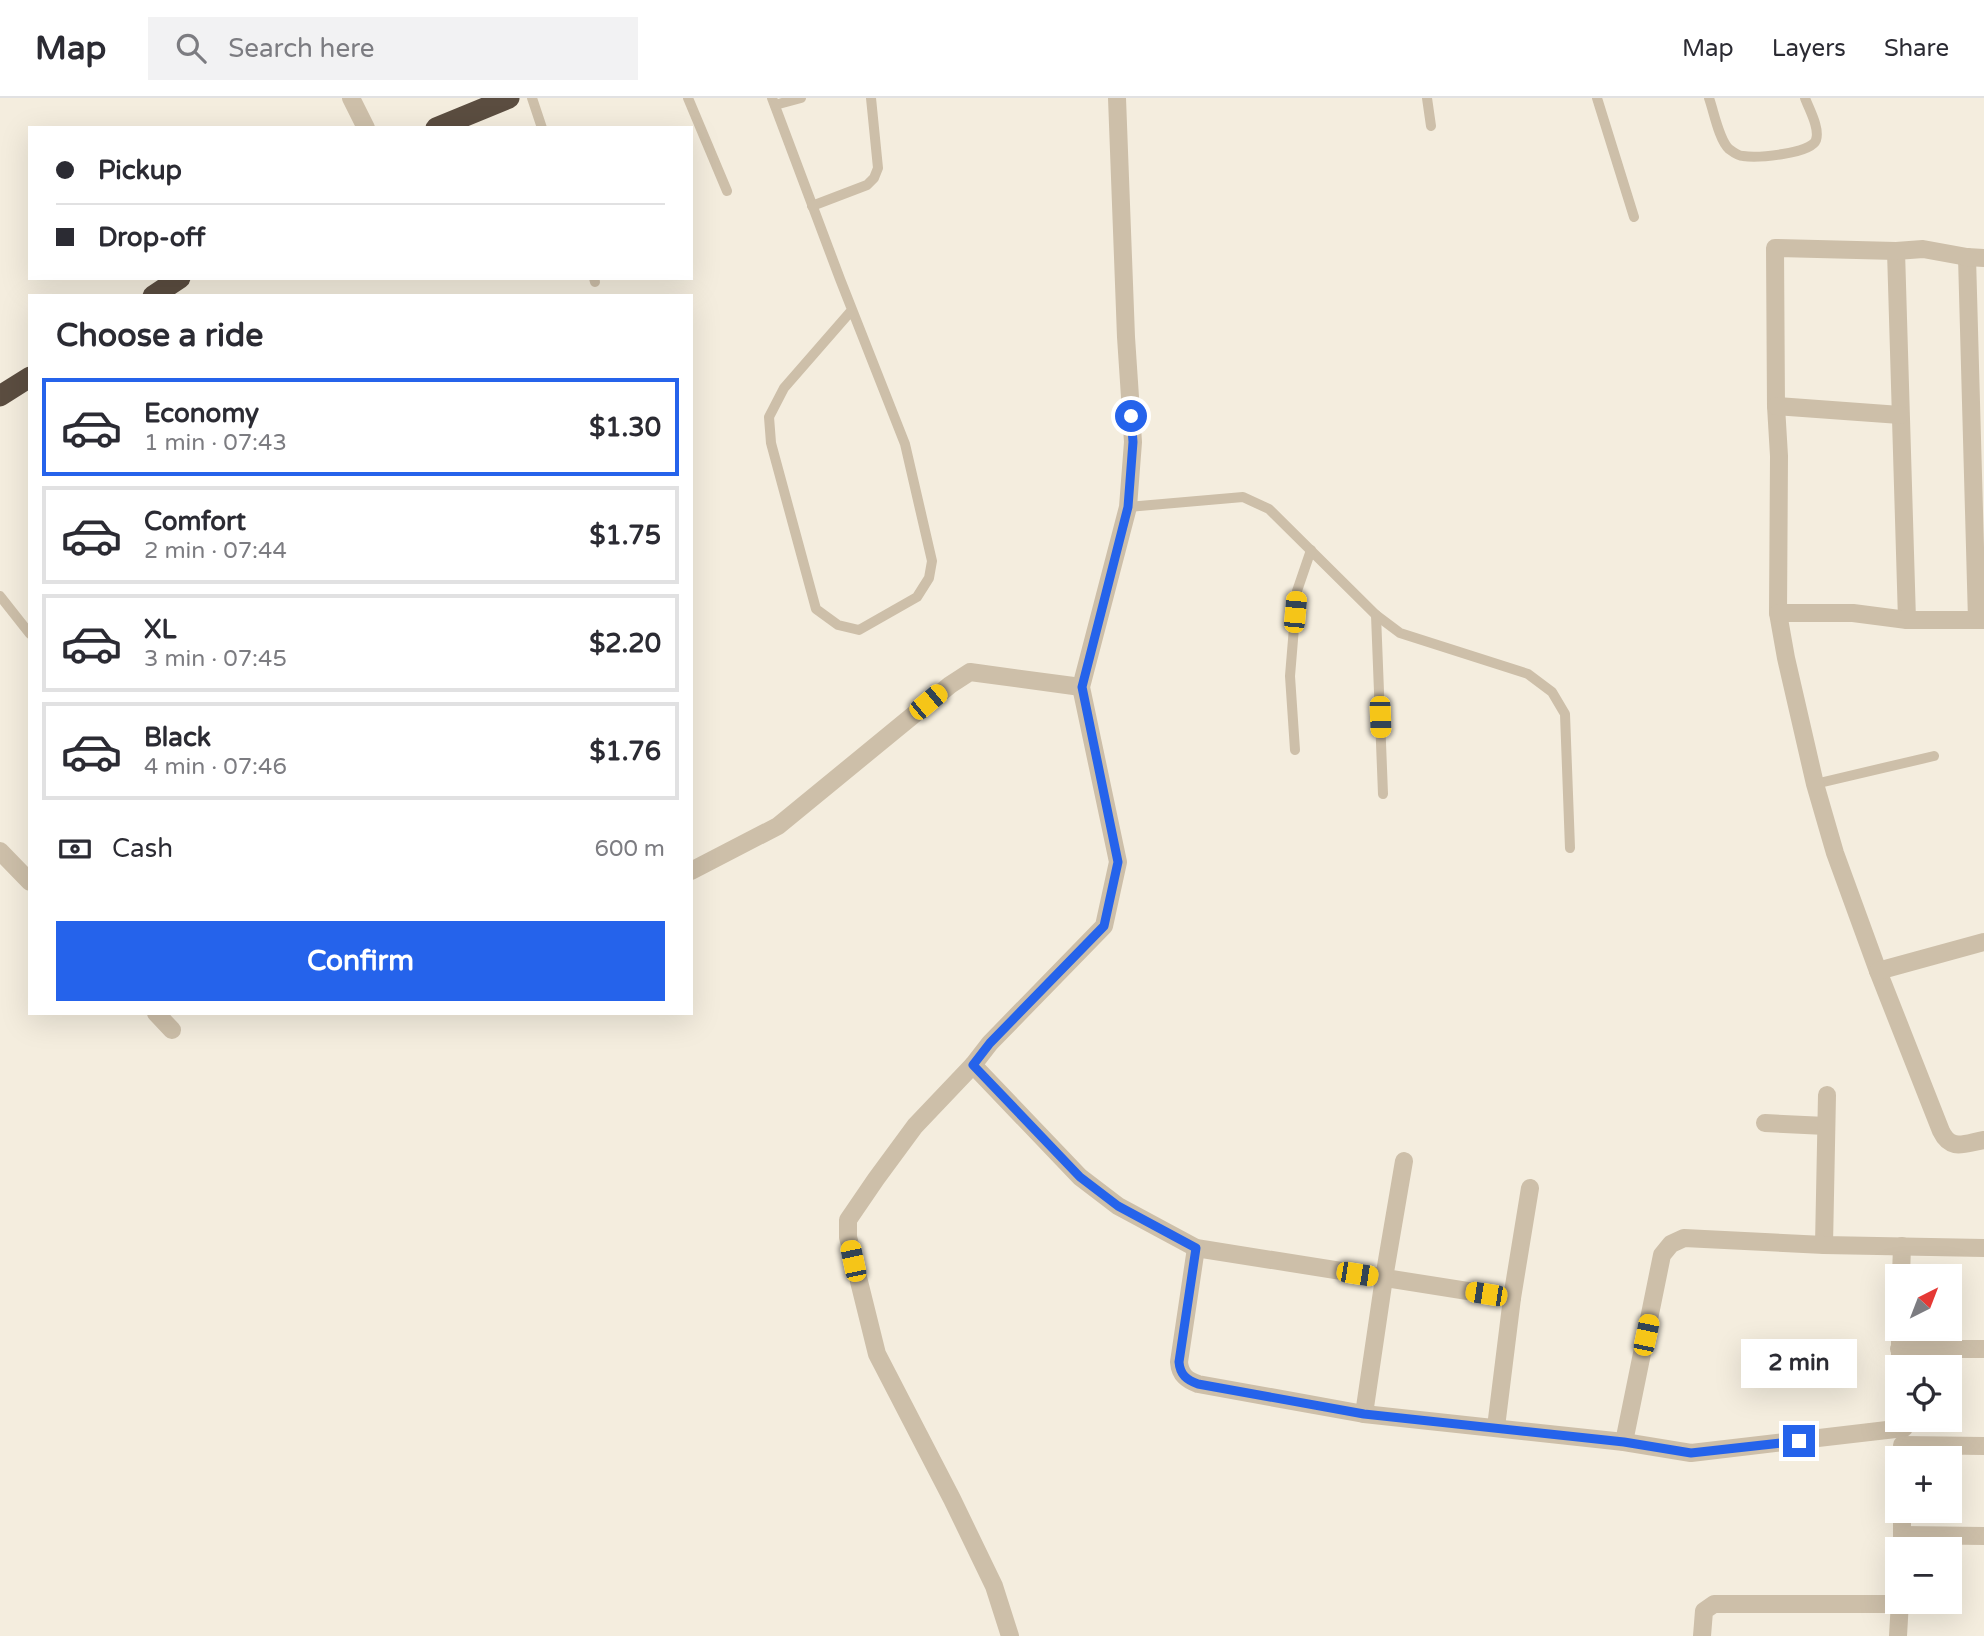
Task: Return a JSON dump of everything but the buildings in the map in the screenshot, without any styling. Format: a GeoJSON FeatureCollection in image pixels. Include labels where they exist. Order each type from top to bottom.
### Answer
{"type":"FeatureCollection","features":[{"type":"Feature","properties":{"kind":"highway"},"geometry":{"type":"LineString","coordinates":[[441,126],[502,99]]}},
{"type":"Feature","properties":{"kind":"highway"},"geometry":{"type":"LineString","coordinates":[[157,294],[177,280]]}},
{"type":"Feature","properties":{"kind":"highway"},"geometry":{"type":"LineString","coordinates":[[0,396],[28,378]]}},
{"type":"Feature","properties":{"kind":"street"},"geometry":{"type":"LineString","coordinates":[[351,98],[365,126]]}},
{"type":"Feature","properties":{"kind":"street"},"geometry":{"type":"LineString","coordinates":[[1010,1636],[994,1586],[877,1354],[848,1237],[848,1220],[915,1126],[973,1065],[990,1043],[1104,926],[1118,862],[1082,687],[1128,507],[1133,442],[1125,337],[1117,98]]}},
{"type":"Feature","properties":{"kind":"street"},"geometry":{"type":"LineString","coordinates":[[1778,613],[1853,613],[1907,620],[1981,620],[1976,257],[1923,249],[1896,251],[1775,248],[1776,406],[1779,456],[1778,613],[1815,784],[1835,853],[1878,971],[1945,1138],[1951,1144],[1960,1145],[1984,1140]]}},
{"type":"Feature","properties":{"kind":"street"},"geometry":{"type":"LineString","coordinates":[[1896,251],[1907,620]]}},
{"type":"Feature","properties":{"kind":"street"},"geometry":{"type":"LineString","coordinates":[[1776,406],[1900,415]]}},
{"type":"Feature","properties":{"kind":"street"},"geometry":{"type":"LineString","coordinates":[[693,870],[778,826],[950,684],[970,672],[1082,687]]}},
{"type":"Feature","properties":{"kind":"street"},"geometry":{"type":"LineString","coordinates":[[0,851],[28,880]]}},
{"type":"Feature","properties":{"kind":"street"},"geometry":{"type":"LineString","coordinates":[[1878,971],[1984,942]]}},
{"type":"Feature","properties":{"kind":"street"},"geometry":{"type":"LineString","coordinates":[[158,1015],[172,1030]]}},
{"type":"Feature","properties":{"kind":"street"},"geometry":{"type":"LineString","coordinates":[[973,1065],[1080,1177],[1118,1206],[1196,1248],[1511,1298]]}},
{"type":"Feature","properties":{"kind":"street"},"geometry":{"type":"LineString","coordinates":[[1824,1245],[1827,1095]]}},
{"type":"Feature","properties":{"kind":"street"},"geometry":{"type":"LineString","coordinates":[[1765,1123],[1826,1126]]}},
{"type":"Feature","properties":{"kind":"street"},"geometry":{"type":"LineString","coordinates":[[1364,1414],[1404,1161]]}},
{"type":"Feature","properties":{"kind":"street"},"geometry":{"type":"LineString","coordinates":[[1496,1427],[1511,1298],[1530,1188]]}},
{"type":"Feature","properties":{"kind":"street"},"geometry":{"type":"LineString","coordinates":[[1624,1442],[1662,1255],[1671,1244],[1684,1238],[1824,1245],[1984,1248]]}},
{"type":"Feature","properties":{"kind":"street"},"geometry":{"type":"LineString","coordinates":[[1901,1264],[1902,1246]]}},
{"type":"Feature","properties":{"kind":"street"},"geometry":{"type":"LineString","coordinates":[[1196,1248],[1179,1362],[1184,1376],[1198,1384],[1364,1414],[1624,1442],[1691,1453],[1903,1438],[1984,1446]]}},
{"type":"Feature","properties":{"kind":"street"},"geometry":{"type":"LineString","coordinates":[[1928,1355],[1984,1349]]}},
{"type":"Feature","properties":{"kind":"street"},"geometry":{"type":"LineString","coordinates":[[1962,1538],[1984,1536]]}},
{"type":"Feature","properties":{"kind":"street"},"geometry":{"type":"LineString","coordinates":[[1702,1636],[1704,1611],[1714,1604],[1885,1602]]}},
{"type":"Feature","properties":{"kind":"street"},"geometry":{"type":"LineString","coordinates":[[1898,1636],[1899,1614]]}},
{"type":"Feature","properties":{"kind":"lane"},"geometry":{"type":"LineString","coordinates":[[532,98],[541,126]]}},
{"type":"Feature","properties":{"kind":"lane"},"geometry":{"type":"LineString","coordinates":[[688,98],[727,191]]}},
{"type":"Feature","properties":{"kind":"lane"},"geometry":{"type":"LineString","coordinates":[[801,98],[773,101],[905,444],[932,561],[929,578],[917,597],[859,630],[838,625],[816,609],[771,443],[769,417],[784,388],[852,310]]}},
{"type":"Feature","properties":{"kind":"lane"},"geometry":{"type":"LineString","coordinates":[[812,206],[867,185],[874,178],[877,168],[871,98]]}},
{"type":"Feature","properties":{"kind":"lane"},"geometry":{"type":"LineString","coordinates":[[1427,98],[1432,126]]}},
{"type":"Feature","properties":{"kind":"lane"},"geometry":{"type":"LineString","coordinates":[[1597,98],[1634,217]]}},
{"type":"Feature","properties":{"kind":"lane"},"geometry":{"type":"LineString","coordinates":[[1709,98],[1724,144],[1741,157],[1801,152],[1812,147],[1817,133],[1805,98]]}},
{"type":"Feature","properties":{"kind":"lane"},"geometry":{"type":"LineString","coordinates":[[1128,507],[1243,497],[1269,509],[1376,615],[1400,633],[1528,674],[1552,692],[1565,713],[1570,848]]}},
{"type":"Feature","properties":{"kind":"lane"},"geometry":{"type":"LineString","coordinates":[[1295,750],[1290,676],[1297,591],[1311,550]]}},
{"type":"Feature","properties":{"kind":"lane"},"geometry":{"type":"LineString","coordinates":[[0,596],[28,631]]}},
{"type":"Feature","properties":{"kind":"lane"},"geometry":{"type":"LineString","coordinates":[[1376,615],[1382,794]]}},
{"type":"Feature","properties":{"kind":"lane"},"geometry":{"type":"LineString","coordinates":[[1815,784],[1934,756]]}},
{"type":"Feature","properties":{"kind":"route"},"geometry":{"type":"LineString","coordinates":[[1131,416],[1133,442],[1128,507],[1082,687],[1118,862],[1104,926],[990,1043],[973,1065],[1080,1177],[1118,1206],[1196,1248],[1179,1362],[1180,1370],[1191,1381],[1364,1414],[1624,1442],[1691,1453],[1799,1441]]}}]}
